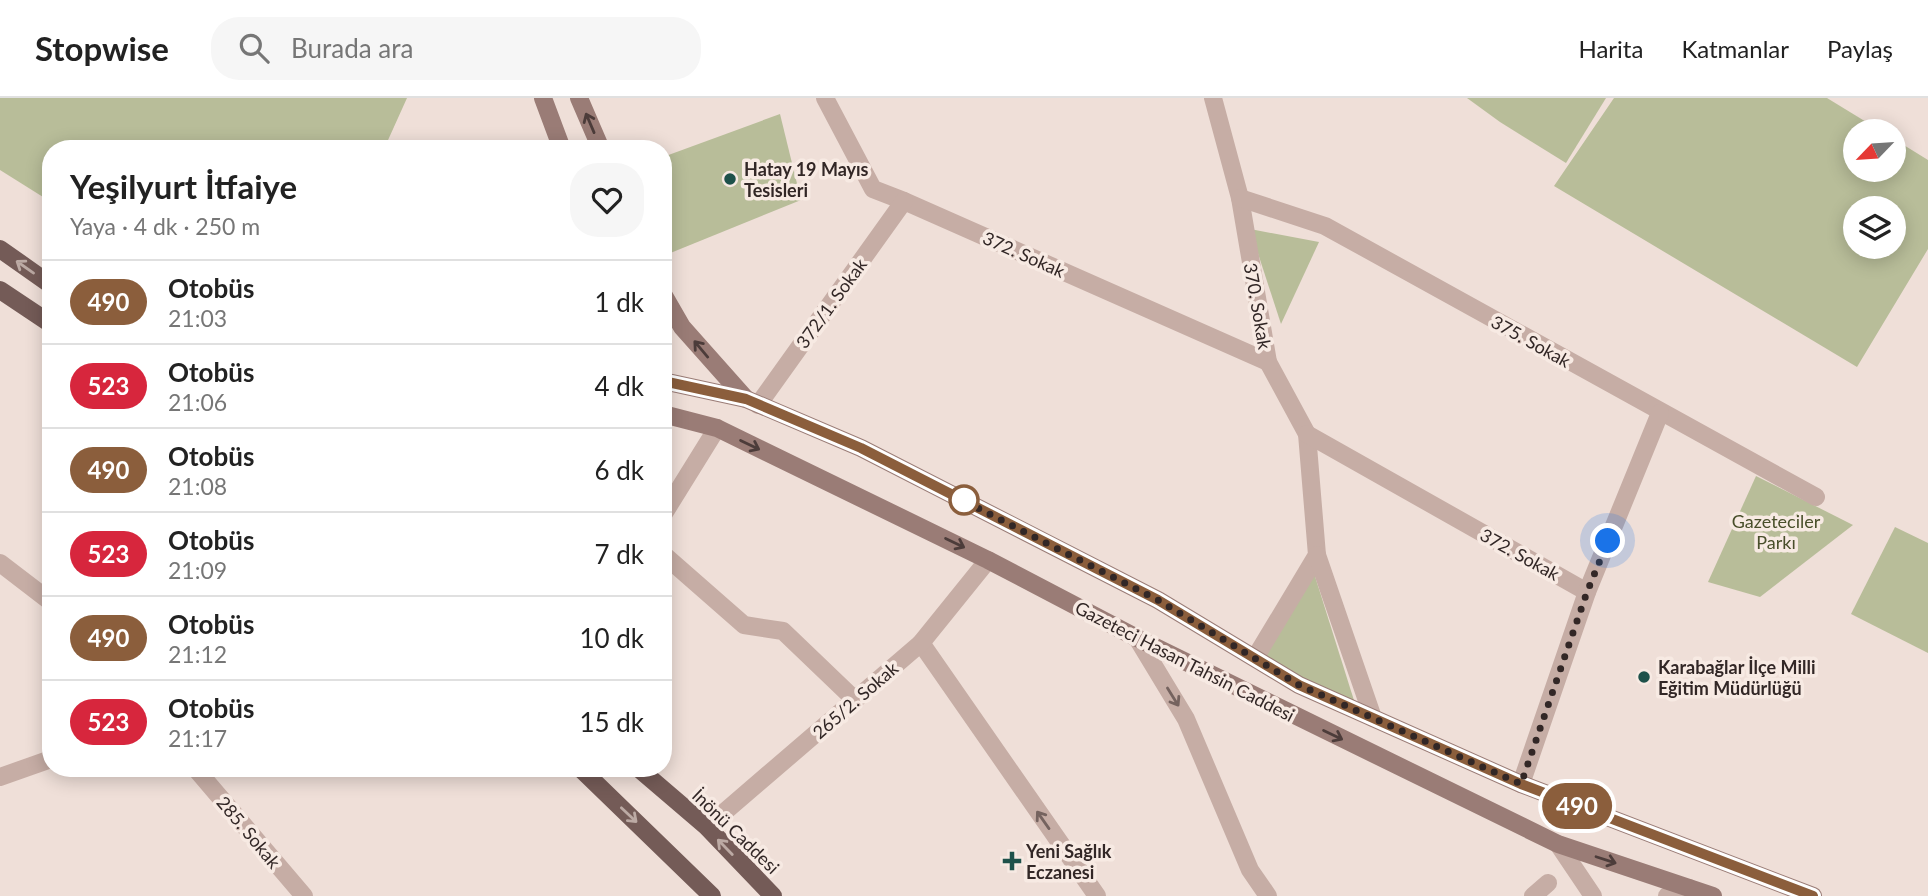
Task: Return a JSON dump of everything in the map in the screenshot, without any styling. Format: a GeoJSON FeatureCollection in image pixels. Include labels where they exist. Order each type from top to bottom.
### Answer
{"type":"FeatureCollection","features":[{"type":"Feature","properties":{"kind":"main road"},"geometry":{"type":"LineString","coordinates":[[543,98],[559,140]]}},
{"type":"Feature","properties":{"kind":"main road"},"geometry":{"type":"LineString","coordinates":[[579,98],[597,140]]}},
{"type":"Feature","properties":{"kind":"main road"},"geometry":{"type":"LineString","coordinates":[[0,249],[42,279]]}},
{"type":"Feature","properties":{"kind":"main road"},"geometry":{"type":"LineString","coordinates":[[0,290],[42,318]]}},
{"type":"Feature","properties":{"kind":"main road"},"geometry":{"type":"LineString","coordinates":[[672,310],[682,327],[752,402]]}},
{"type":"Feature","properties":{"kind":"main road","name":"Gazeteci Hasan Tahsin Caddesi"},"geometry":{"type":"LineString","coordinates":[[672,383],[752,402],[861,448],[1158,600],[1299,685],[1521,784],[1813,896]]}},
{"type":"Feature","properties":{"kind":"main road","name":"Gazeteci Hasan Tahsin Caddesi"},"geometry":{"type":"LineString","coordinates":[[672,416],[717,428],[988,559],[1137,638],[1558,844],[1713,896]]}},
{"type":"Feature","properties":{"kind":"main road"},"geometry":{"type":"LineString","coordinates":[[589,777],[712,896]]}},
{"type":"Feature","properties":{"kind":"main road","name":"İnönü Caddesi"},"geometry":{"type":"LineString","coordinates":[[649,777],[707,827],[773,896]]}},
{"type":"Feature","properties":{"kind":"street","name":"372. Sokak"},"geometry":{"type":"LineString","coordinates":[[825,98],[873,189],[1268,362]]}},
{"type":"Feature","properties":{"kind":"street","name":"370. Sokak"},"geometry":{"type":"LineString","coordinates":[[1213,98],[1240,198],[1268,362],[1307,434],[1317,555],[1373,718]]}},
{"type":"Feature","properties":{"kind":"street","name":"375. Sokak"},"geometry":{"type":"LineString","coordinates":[[1240,198],[1325,226],[1816,498]]}},
{"type":"Feature","properties":{"kind":"street","name":"372/1. Sokak"},"geometry":{"type":"LineString","coordinates":[[752,402],[904,201]]}},
{"type":"Feature","properties":{"kind":"street"},"geometry":{"type":"LineString","coordinates":[[1521,784],[1587,592],[1660,413]]}},
{"type":"Feature","properties":{"kind":"street"},"geometry":{"type":"LineString","coordinates":[[672,500],[717,428]]}},
{"type":"Feature","properties":{"kind":"street","name":"372. Sokak"},"geometry":{"type":"LineString","coordinates":[[1307,434],[1587,592]]}},
{"type":"Feature","properties":{"kind":"street"},"geometry":{"type":"LineString","coordinates":[[1255,659],[1317,555]]}},
{"type":"Feature","properties":{"kind":"street","name":"265/2. Sokak"},"geometry":{"type":"LineString","coordinates":[[707,827],[921,643],[988,559]]}},
{"type":"Feature","properties":{"kind":"street"},"geometry":{"type":"LineString","coordinates":[[672,562],[744,625],[783,631],[855,700]]}},
{"type":"Feature","properties":{"kind":"street"},"geometry":{"type":"LineString","coordinates":[[0,563],[42,595]]}},
{"type":"Feature","properties":{"kind":"street"},"geometry":{"type":"LineString","coordinates":[[1137,638],[1186,719],[1250,870],[1268,896]]}},
{"type":"Feature","properties":{"kind":"street"},"geometry":{"type":"LineString","coordinates":[[921,643],[1097,896]]}},
{"type":"Feature","properties":{"kind":"street"},"geometry":{"type":"LineString","coordinates":[[0,777],[42,763]]}},
{"type":"Feature","properties":{"kind":"street","name":"285. Sokak"},"geometry":{"type":"LineString","coordinates":[[203,777],[304,896]]}},
{"type":"Feature","properties":{"kind":"street"},"geometry":{"type":"LineString","coordinates":[[1558,844],[1593,896]]}},
{"type":"Feature","properties":{"kind":"street"},"geometry":{"type":"LineString","coordinates":[[1533,896],[1548,883]]}},
{"type":"Feature","properties":{"kind":"street"},"geometry":{"type":"LineString","coordinates":[[1667,896],[1689,888]]}},
{"type":"Feature","properties":{"kind":"green space"},"geometry":{"type":"Polygon","coordinates":[[[0,98],[407,98],[388,140],[42,140],[42,196],[0,170],[0,98]]]}},
{"type":"Feature","properties":{"kind":"green space"},"geometry":{"type":"Polygon","coordinates":[[[1467,98],[1606,98],[1566,163],[1467,98]]]}},
{"type":"Feature","properties":{"kind":"green space"},"geometry":{"type":"Polygon","coordinates":[[[1614,98],[1827,98],[1861,119],[1843,119],[1843,182],[1906,182],[1906,146],[1928,160],[1928,249],[1857,367],[1554,186],[1614,98]]]}},
{"type":"Feature","properties":{"kind":"green space","name":"Hatay 19 Mayıs Tesisleri"},"geometry":{"type":"Polygon","coordinates":[[[780,114],[801,200],[672,252],[672,154],[780,114]]]}},
{"type":"Feature","properties":{"kind":"green space"},"geometry":{"type":"Polygon","coordinates":[[[1250,229],[1319,242],[1281,324],[1250,229]]]}},
{"type":"Feature","properties":{"kind":"green space","name":"Gazeteciler Parkı"},"geometry":{"type":"Polygon","coordinates":[[[1756,476],[1853,525],[1760,597],[1708,582],[1756,476]]]}},
{"type":"Feature","properties":{"kind":"green space"},"geometry":{"type":"Polygon","coordinates":[[[1895,527],[1928,543],[1928,653],[1851,614],[1895,527]]]}},
{"type":"Feature","properties":{"kind":"green space"},"geometry":{"type":"Polygon","coordinates":[[[1313,570],[1357,710],[1260,663],[1313,570]]]}},
{"type":"Feature","properties":{"kind":"bus line","name":"490"},"geometry":{"type":"LineString","coordinates":[[672,383],[746,399],[861,448],[1158,600],[1299,685],[1521,784],[1813,896]]}},
{"type":"Feature","properties":{"kind":"place","name":"Hatay 19 Mayıs Tesisleri"},"geometry":{"type":"Point","coordinates":[730,179]}},
{"type":"Feature","properties":{"kind":"place","name":"Karabağlar İlçe Milli Eğitim Müdürlüğü"},"geometry":{"type":"Point","coordinates":[1644,677]}},
{"type":"Feature","properties":{"kind":"place","name":"Yeni Sağlık Eczanesi"},"geometry":{"type":"Point","coordinates":[1012,861]}},
{"type":"Feature","properties":{"kind":"route"},"geometry":{"type":"LineString","coordinates":[[964,500],[960,499],[1158,600],[1299,685],[1521,784],[1587,592],[1608,541]]}}]}
